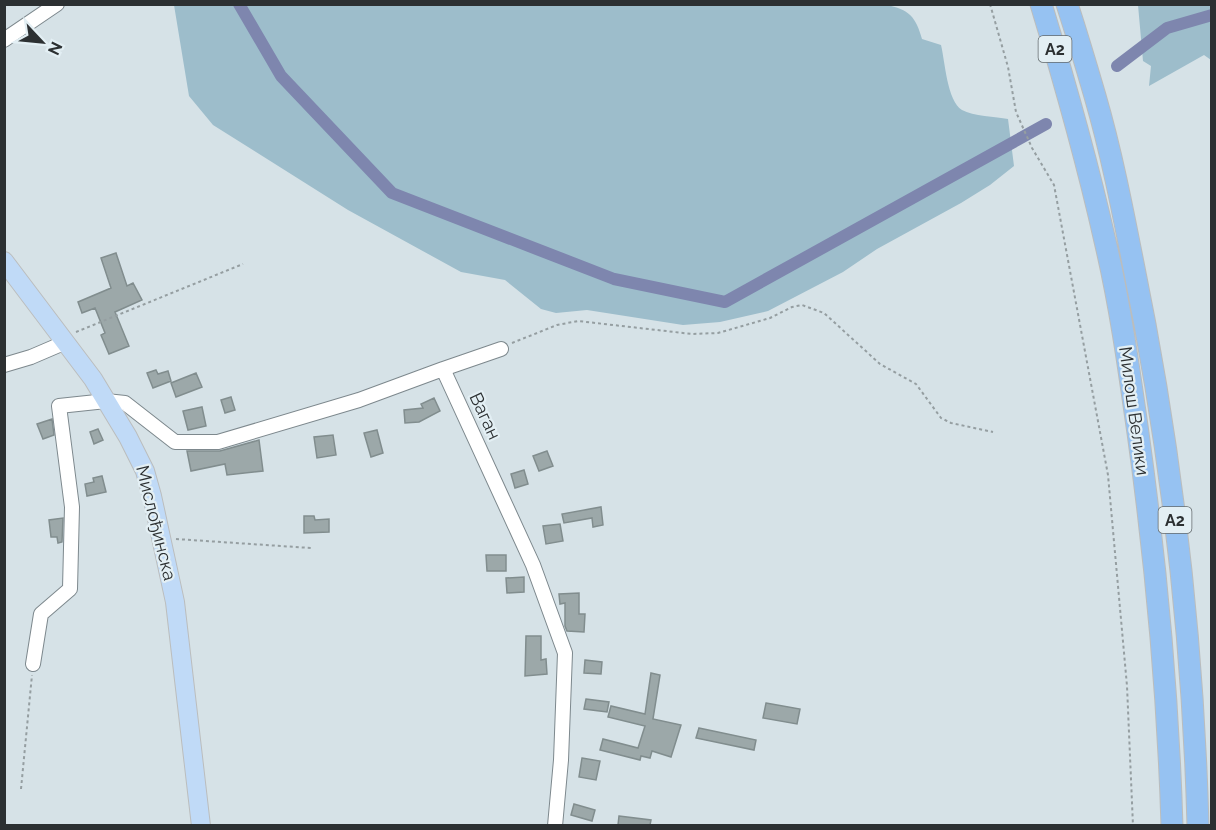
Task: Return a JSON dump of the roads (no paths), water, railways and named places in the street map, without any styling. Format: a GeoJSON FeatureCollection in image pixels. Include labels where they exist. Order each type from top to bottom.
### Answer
{"type":"FeatureCollection","features":[{"type":"Feature","properties":{"kind":"highway","name":"Милош Велики"},"geometry":{"type":"LineString","coordinates":[[1041,4],[1074,115],[1106,243],[1133,399],[1160,616],[1171,765],[1172,825]]}},
{"type":"Feature","properties":{"kind":"highway","name":"Милош Велики"},"geometry":{"type":"LineString","coordinates":[[1067,4],[1096,97],[1113,165],[1142,302],[1159,403],[1184,600],[1198,825]]}},
{"type":"Feature","properties":{"kind":"main road","name":"Мислођинска"},"geometry":{"type":"LineString","coordinates":[[4,261],[64,340],[106,401],[140,459],[162,538],[179,628],[201,825]]}},
{"type":"Feature","properties":{"kind":"street"},"geometry":{"type":"LineString","coordinates":[[4,40],[57,4]]}},
{"type":"Feature","properties":{"kind":"street"},"geometry":{"type":"LineString","coordinates":[[4,366],[31,357],[64,340]]}},
{"type":"Feature","properties":{"kind":"street"},"geometry":{"type":"LineString","coordinates":[[33,664],[41,614],[70,589],[72,507],[59,406],[106,401],[125,403],[175,442],[218,442],[358,400],[501,349]]}},
{"type":"Feature","properties":{"kind":"street","name":"Ваган"},"geometry":{"type":"LineString","coordinates":[[443,369],[533,565],[565,653],[561,760],[555,825]]}},
{"type":"Feature","properties":{"kind":"street"},"geometry":{"type":"LineString","coordinates":[[193,825],[201,825]]}},
{"type":"Feature","properties":{"kind":"waterway"},"geometry":{"type":"LineString","coordinates":[[239,4],[281,76],[392,193],[614,279],[725,302],[1046,124]]}},
{"type":"Feature","properties":{"kind":"waterway"},"geometry":{"type":"LineString","coordinates":[[1117,66],[1167,28],[1212,15]]}}]}
